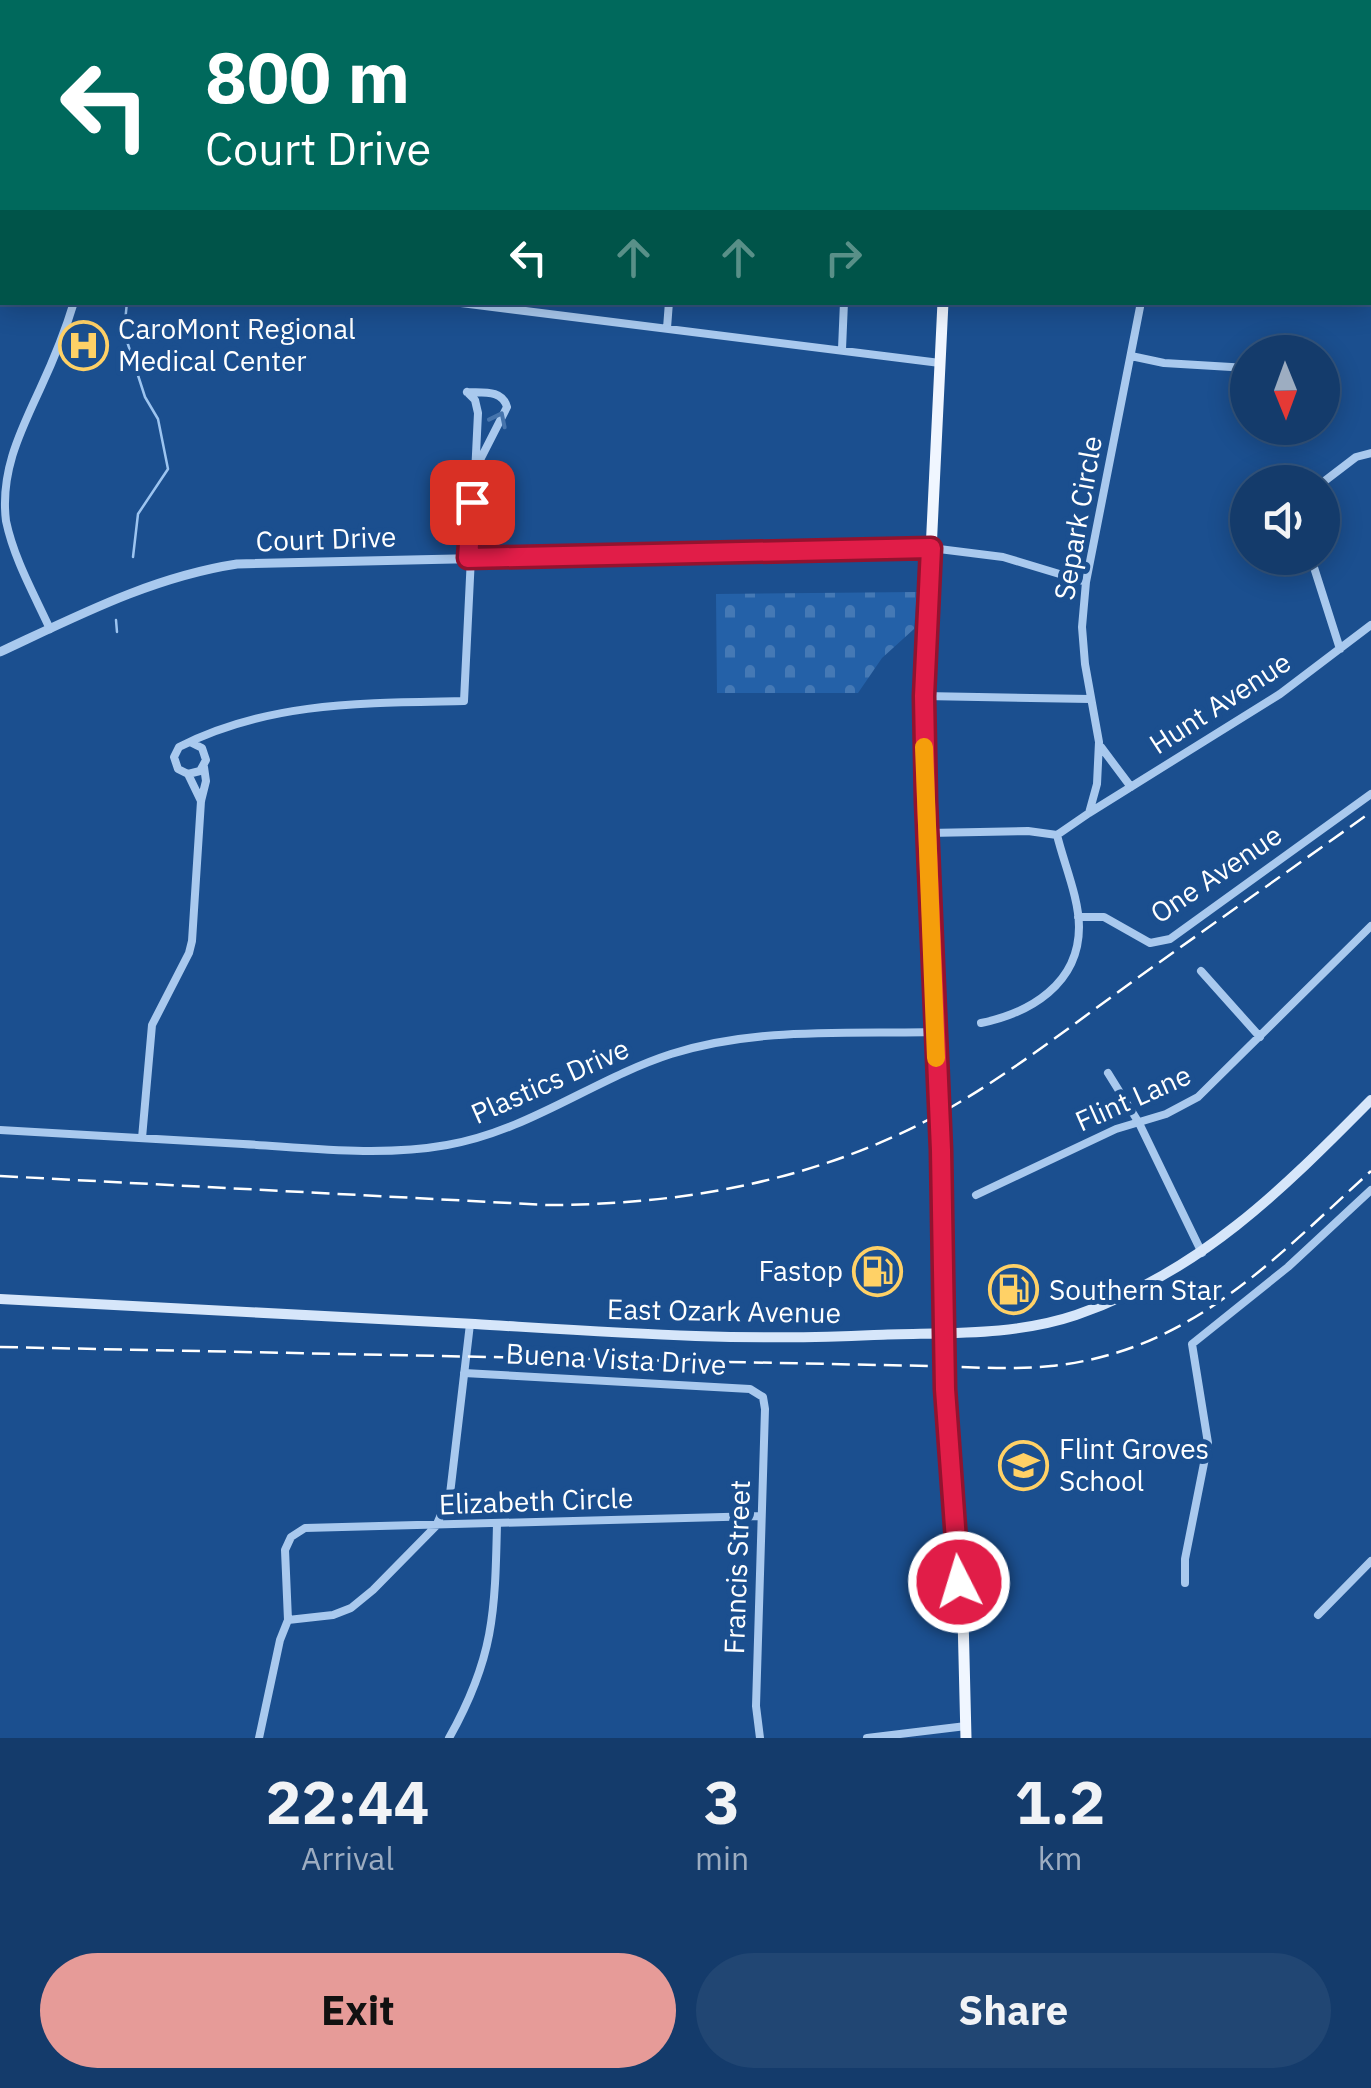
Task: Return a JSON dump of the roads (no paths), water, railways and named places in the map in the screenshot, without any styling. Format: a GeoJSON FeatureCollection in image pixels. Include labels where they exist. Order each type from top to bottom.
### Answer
{"type":"FeatureCollection","features":[{"type":"Feature","properties":{"kind":"main road"},"geometry":{"type":"LineString","coordinates":[[943,305],[924,696],[941,1150],[945,1389],[963,1617],[966,1732]]}},
{"type":"Feature","properties":{"kind":"main road","name":"East Ozark Avenue"},"geometry":{"type":"LineString","coordinates":[[0,1299],[723,1338],[1002,1330],[1072,1317],[1138,1289],[1202,1253],[1269,1200],[1370,1102]]}},
{"type":"Feature","properties":{"kind":"street"},"geometry":{"type":"LineString","coordinates":[[988,0],[1022,0]]}},
{"type":"Feature","properties":{"kind":"street"},"geometry":{"type":"LineString","coordinates":[[50,629],[12,541],[4,488],[16,438],[73,305]]}},
{"type":"Feature","properties":{"kind":"street"},"geometry":{"type":"LineString","coordinates":[[667,328],[669,305]]}},
{"type":"Feature","properties":{"kind":"street"},"geometry":{"type":"LineString","coordinates":[[842,349],[844,305]]}},
{"type":"Feature","properties":{"kind":"street","name":"Separk Circle"},"geometry":{"type":"LineString","coordinates":[[1090,813],[1097,784],[1099,742],[1082,627],[1086,582],[1140,305]]}},
{"type":"Feature","properties":{"kind":"street"},"geometry":{"type":"LineString","coordinates":[[521,306],[940,363]]}},
{"type":"Feature","properties":{"kind":"street"},"geometry":{"type":"LineString","coordinates":[[1130,356],[1164,363],[1230,367]]}},
{"type":"Feature","properties":{"kind":"street"},"geometry":{"type":"LineString","coordinates":[[201,801],[188,774],[178,769],[174,757],[180,747],[190,742],[259,716],[305,707],[464,701],[468,558],[478,413],[476,400],[467,392],[498,394],[507,407],[482,450],[474,476]]}},
{"type":"Feature","properties":{"kind":"street"},"geometry":{"type":"LineString","coordinates":[[1340,469],[1356,456],[1371,453]]}},
{"type":"Feature","properties":{"kind":"street","name":"Court Drive"},"geometry":{"type":"LineString","coordinates":[[0,652],[146,586],[211,568],[286,561],[931,548],[1003,557],[1086,582]]}},
{"type":"Feature","properties":{"kind":"street"},"geometry":{"type":"LineString","coordinates":[[1317,575],[1340,649]]}},
{"type":"Feature","properties":{"kind":"street","name":"Hunt Avenue"},"geometry":{"type":"LineString","coordinates":[[1090,813],[1280,694],[1371,625]]}},
{"type":"Feature","properties":{"kind":"street"},"geometry":{"type":"LineString","coordinates":[[924,696],[1090,699]]}},
{"type":"Feature","properties":{"kind":"street"},"geometry":{"type":"LineString","coordinates":[[142,1138],[152,1025],[192,942],[204,767],[216,733]]}},
{"type":"Feature","properties":{"kind":"street"},"geometry":{"type":"LineString","coordinates":[[190,742],[206,754]]}},
{"type":"Feature","properties":{"kind":"street","name":"Separk Circle"},"geometry":{"type":"LineString","coordinates":[[1099,742],[1130,787]]}},
{"type":"Feature","properties":{"kind":"street"},"geometry":{"type":"LineString","coordinates":[[188,774],[204,767]]}},
{"type":"Feature","properties":{"kind":"street","name":"One Avenue"},"geometry":{"type":"LineString","coordinates":[[1078,917],[1104,917],[1138,939],[1150,942],[1170,938],[1371,794]]}},
{"type":"Feature","properties":{"kind":"street"},"geometry":{"type":"LineString","coordinates":[[928,833],[1028,830],[1057,835],[1090,813]]}},
{"type":"Feature","properties":{"kind":"street"},"geometry":{"type":"LineString","coordinates":[[981,1023],[1020,1013],[1054,988],[1074,956],[1078,917],[1057,835]]}},
{"type":"Feature","properties":{"kind":"street","name":"Flint Lane"},"geometry":{"type":"LineString","coordinates":[[976,1195],[1116,1129],[1198,1097],[1371,926]]}},
{"type":"Feature","properties":{"kind":"street"},"geometry":{"type":"LineString","coordinates":[[1201,971],[1260,1036]]}},
{"type":"Feature","properties":{"kind":"street","name":"Plastics Drive"},"geometry":{"type":"LineString","coordinates":[[0,1130],[336,1150],[442,1146],[504,1130],[642,1065],[710,1044],[781,1034],[935,1032]]}},
{"type":"Feature","properties":{"kind":"street"},"geometry":{"type":"LineString","coordinates":[[1108,1073],[1139,1123],[1202,1253]]}},
{"type":"Feature","properties":{"kind":"street"},"geometry":{"type":"LineString","coordinates":[[1186,1583],[1185,1560],[1208,1443],[1192,1344],[1288,1268],[1371,1190]]}},
{"type":"Feature","properties":{"kind":"street"},"geometry":{"type":"LineString","coordinates":[[259,1738],[288,1620],[333,1615],[351,1608],[436,1526],[450,1494],[470,1324]]}},
{"type":"Feature","properties":{"kind":"street","name":"Buena Vista Drive"},"geometry":{"type":"LineString","coordinates":[[464,1372],[750,1389],[763,1397]]}},
{"type":"Feature","properties":{"kind":"street","name":"Francis Street"},"geometry":{"type":"LineString","coordinates":[[760,1738],[756,1706],[766,1409],[763,1397]]}},
{"type":"Feature","properties":{"kind":"street","name":"Elizabeth Circle"},"geometry":{"type":"LineString","coordinates":[[288,1620],[285,1550],[298,1532],[312,1528],[761,1516]]}},
{"type":"Feature","properties":{"kind":"street"},"geometry":{"type":"LineString","coordinates":[[452,1738],[480,1674],[492,1632],[496,1524]]}},
{"type":"Feature","properties":{"kind":"street"},"geometry":{"type":"LineString","coordinates":[[1318,1615],[1371,1561]]}},
{"type":"Feature","properties":{"kind":"street"},"geometry":{"type":"LineString","coordinates":[[868,1738],[966,1732]]}},
{"type":"Feature","properties":{"kind":"waterway"},"geometry":{"type":"LineString","coordinates":[[127,305],[124,332],[145,397],[158,419],[168,469],[138,514],[133,557]]}},
{"type":"Feature","properties":{"kind":"waterway"},"geometry":{"type":"LineString","coordinates":[[116,620],[117,632]]}},
{"type":"Feature","properties":{"kind":"railway"},"geometry":{"type":"LineString","coordinates":[[0,1176],[547,1205],[703,1193],[804,1170],[901,1133],[973,1094],[1371,812]]}},
{"type":"Feature","properties":{"kind":"railway"},"geometry":{"type":"LineString","coordinates":[[0,1347],[990,1368],[1051,1366],[1101,1357],[1146,1342],[1188,1321],[1264,1268],[1371,1171]]}},
{"type":"Feature","properties":{"kind":"place","name":"CaroMont Regional Medical Center"},"geometry":{"type":"Point","coordinates":[83,345]}},
{"type":"Feature","properties":{"kind":"place","name":"Fastop"},"geometry":{"type":"Point","coordinates":[878,1271]}},
{"type":"Feature","properties":{"kind":"place","name":"Southern Star"},"geometry":{"type":"Point","coordinates":[1014,1290]}},
{"type":"Feature","properties":{"kind":"place","name":"Flint Groves School"},"geometry":{"type":"Point","coordinates":[1024,1465]}}]}
